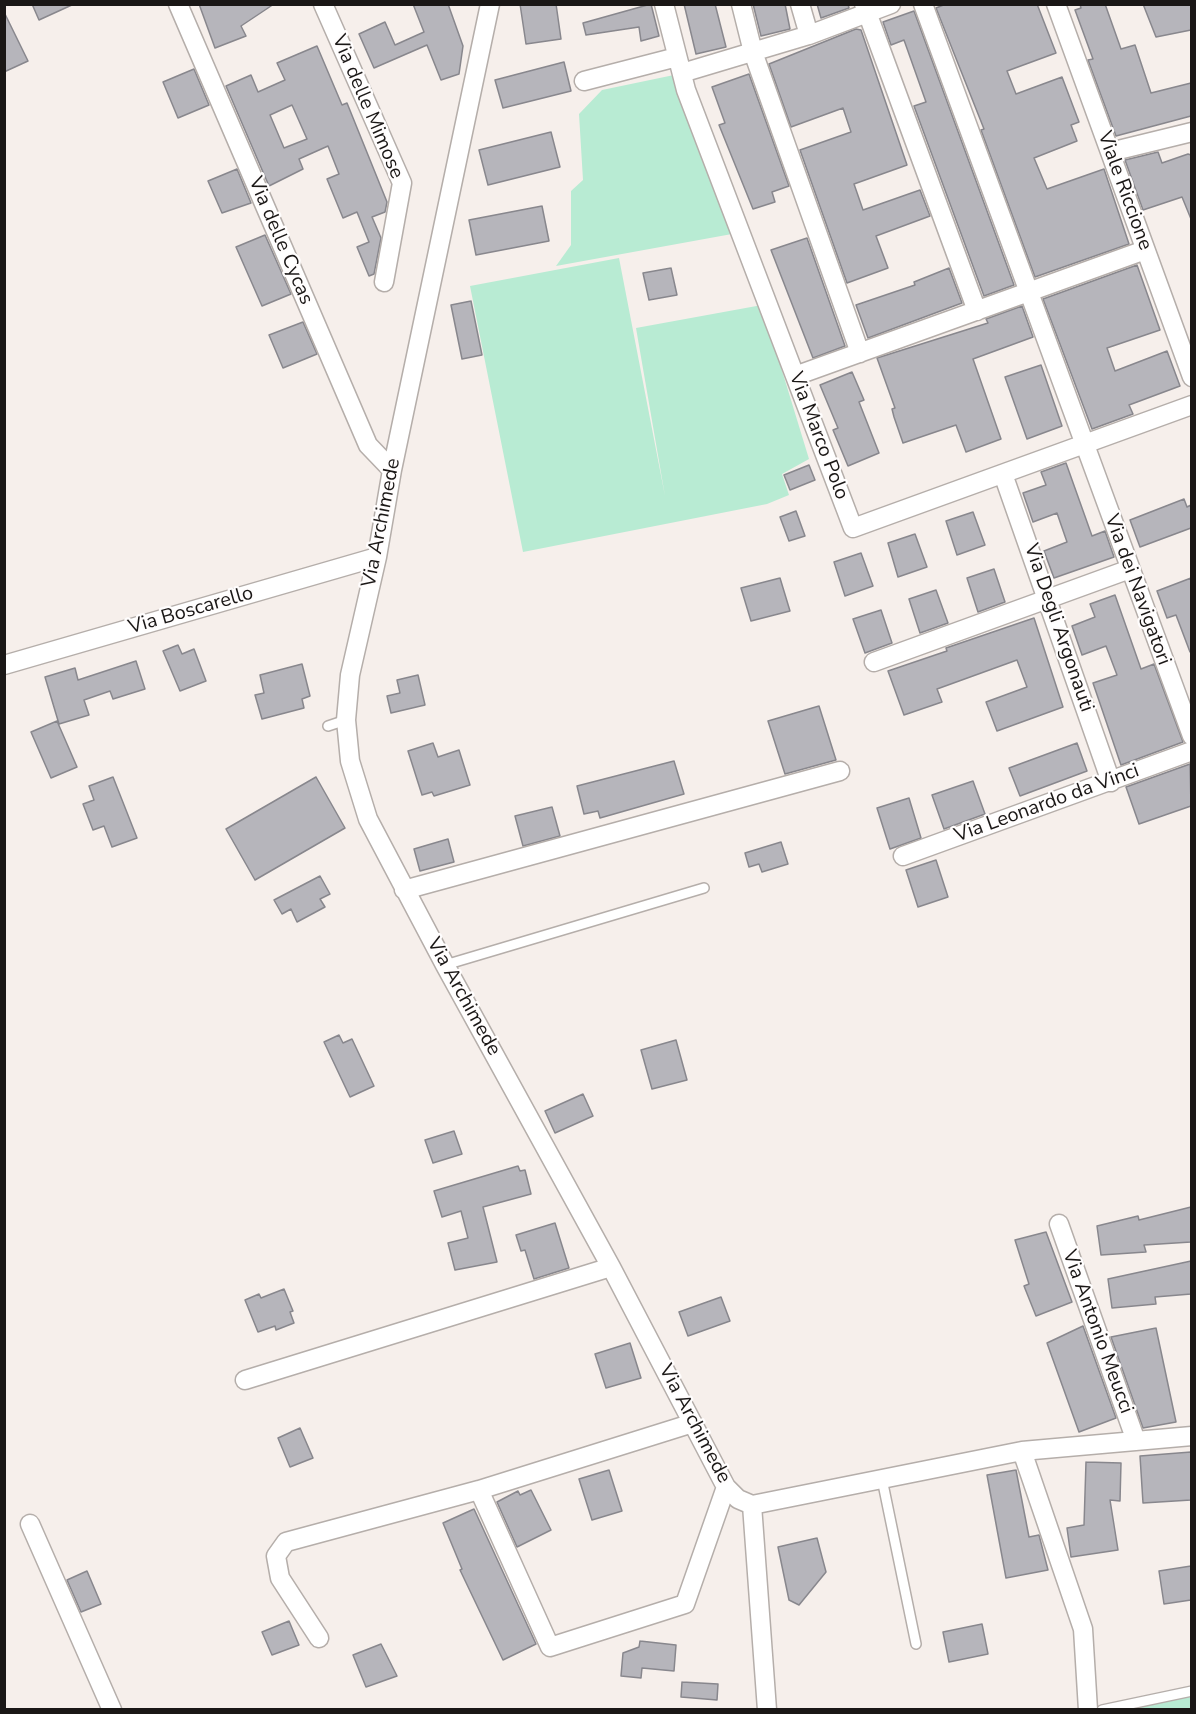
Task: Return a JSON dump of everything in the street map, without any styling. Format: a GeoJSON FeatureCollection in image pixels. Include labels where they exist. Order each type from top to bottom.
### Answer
{"type":"FeatureCollection","features":[{"type":"Feature","properties":{"kind":"street","name":"Via delle Cycas"},"geometry":{"type":"LineString","coordinates":[[178,4],[368,445],[392,470]]}},
{"type":"Feature","properties":{"kind":"street","name":"Via delle Mimose"},"geometry":{"type":"LineString","coordinates":[[323,4],[402,183],[384,282]]}},
{"type":"Feature","properties":{"kind":"street","name":"Via Archimede"},"geometry":{"type":"LineString","coordinates":[[490,4],[392,470],[377,557],[350,675],[346,720],[350,761],[368,819],[404,890],[611,1267],[726,1486],[738,1499],[752,1505]]}},
{"type":"Feature","properties":{"kind":"street","name":"Via Marco Polo"},"geometry":{"type":"LineString","coordinates":[[664,4],[680,65],[853,528],[1191,405]]}},
{"type":"Feature","properties":{"kind":"street"},"geometry":{"type":"LineString","coordinates":[[741,4],[753,52],[860,353]]}},
{"type":"Feature","properties":{"kind":"street"},"geometry":{"type":"LineString","coordinates":[[800,4],[809,35]]}},
{"type":"Feature","properties":{"kind":"street"},"geometry":{"type":"LineString","coordinates":[[584,81],[753,52],[809,35],[866,9],[891,4]]}},
{"type":"Feature","properties":{"kind":"street","name":"Via dei Navigatori"},"geometry":{"type":"LineString","coordinates":[[923,4],[1191,736]]}},
{"type":"Feature","properties":{"kind":"street","name":"Viale Riccione"},"geometry":{"type":"LineString","coordinates":[[1056,4],[1191,377]]}},
{"type":"Feature","properties":{"kind":"street"},"geometry":{"type":"LineString","coordinates":[[866,9],[977,311]]}},
{"type":"Feature","properties":{"kind":"street"},"geometry":{"type":"LineString","coordinates":[[1110,152],[1191,132]]}},
{"type":"Feature","properties":{"kind":"street"},"geometry":{"type":"LineString","coordinates":[[795,376],[1145,250]]}},
{"type":"Feature","properties":{"kind":"street","name":"Via Degli Argonauti"},"geometry":{"type":"LineString","coordinates":[[1003,474],[1111,782]]}},
{"type":"Feature","properties":{"kind":"street","name":"Via Boscarello"},"geometry":{"type":"LineString","coordinates":[[4,665],[377,557]]}},
{"type":"Feature","properties":{"kind":"street"},"geometry":{"type":"LineString","coordinates":[[874,662],[1130,569]]}},
{"type":"Feature","properties":{"kind":"street","name":"Via Leonardo da Vinci"},"geometry":{"type":"LineString","coordinates":[[903,856],[1191,752]]}},
{"type":"Feature","properties":{"kind":"street"},"geometry":{"type":"LineString","coordinates":[[404,890],[840,771]]}},
{"type":"Feature","properties":{"kind":"street","name":"Via Antonio Meucci"},"geometry":{"type":"LineString","coordinates":[[1059,1224],[1136,1441]]}},
{"type":"Feature","properties":{"kind":"street"},"geometry":{"type":"LineString","coordinates":[[245,1380],[611,1267]]}},
{"type":"Feature","properties":{"kind":"street"},"geometry":{"type":"LineString","coordinates":[[319,1638],[280,1578],[276,1556],[286,1542],[479,1490],[693,1423]]}},
{"type":"Feature","properties":{"kind":"street"},"geometry":{"type":"LineString","coordinates":[[767,1710],[752,1505],[1022,1450],[1191,1436]]}},
{"type":"Feature","properties":{"kind":"street"},"geometry":{"type":"LineString","coordinates":[[1022,1450],[1083,1629],[1088,1710]]}},
{"type":"Feature","properties":{"kind":"street"},"geometry":{"type":"LineString","coordinates":[[479,1490],[550,1647],[685,1604],[726,1486]]}},
{"type":"Feature","properties":{"kind":"street"},"geometry":{"type":"LineString","coordinates":[[30,1524],[112,1710]]}},
{"type":"Feature","properties":{"kind":"lane"},"geometry":{"type":"LineString","coordinates":[[328,726],[346,720]]}},
{"type":"Feature","properties":{"kind":"lane"},"geometry":{"type":"LineString","coordinates":[[445,965],[704,888]]}},
{"type":"Feature","properties":{"kind":"lane"},"geometry":{"type":"LineString","coordinates":[[882,1479],[916,1644]]}},
{"type":"Feature","properties":{"kind":"lane"},"geometry":{"type":"LineString","coordinates":[[1102,1710],[1191,1691]]}},
{"type":"Feature","properties":{"kind":"green space"},"geometry":{"type":"Polygon","coordinates":[[[674,75],[732,234],[556,266],[571,245],[571,191],[583,180],[579,114],[602,90],[674,75]]]}},
{"type":"Feature","properties":{"kind":"green space"},"geometry":{"type":"Polygon","coordinates":[[[619,258],[665,496],[636,328],[762,305],[809,459],[782,474],[789,495],[767,504],[523,552],[470,286],[619,258]]]}},
{"type":"Feature","properties":{"kind":"green space"},"geometry":{"type":"Polygon","coordinates":[[[1191,1695],[1191,1709],[1127,1709],[1191,1695]]]}},
{"type":"Feature","properties":{"kind":"building"},"geometry":{"type":"Polygon","coordinates":[[[32,4],[74,4],[39,20],[32,4]]]}},
{"type":"Feature","properties":{"kind":"building"},"geometry":{"type":"Polygon","coordinates":[[[199,4],[274,4],[241,26],[246,36],[215,48],[199,4]]]}},
{"type":"Feature","properties":{"kind":"building"},"geometry":{"type":"Polygon","coordinates":[[[413,4],[448,4],[463,46],[459,74],[441,80],[427,45],[374,68],[359,34],[385,22],[395,45],[424,32],[413,4]]]}},
{"type":"Feature","properties":{"kind":"building"},"geometry":{"type":"Polygon","coordinates":[[[520,4],[556,4],[561,39],[526,44],[520,4]]]}},
{"type":"Feature","properties":{"kind":"building"},"geometry":{"type":"Polygon","coordinates":[[[651,4],[659,36],[641,41],[639,27],[586,35],[583,23],[651,4]]]}},
{"type":"Feature","properties":{"kind":"building"},"geometry":{"type":"Polygon","coordinates":[[[684,4],[715,4],[726,47],[696,54],[684,4]]]}},
{"type":"Feature","properties":{"kind":"building"},"geometry":{"type":"Polygon","coordinates":[[[753,4],[785,4],[790,29],[761,36],[753,4]]]}},
{"type":"Feature","properties":{"kind":"building"},"geometry":{"type":"Polygon","coordinates":[[[817,4],[848,4],[849,8],[821,18],[817,4]]]}},
{"type":"Feature","properties":{"kind":"building"},"geometry":{"type":"Polygon","coordinates":[[[946,4],[1037,4],[1056,53],[1007,71],[1016,94],[1062,77],[1079,122],[1071,125],[1077,141],[1034,158],[1047,189],[1104,169],[1129,244],[1035,277],[981,130],[984,129],[936,8],[946,4]]]}},
{"type":"Feature","properties":{"kind":"building"},"geometry":{"type":"Polygon","coordinates":[[[1080,4],[1105,4],[1121,49],[1135,45],[1151,93],[1191,83],[1191,116],[1116,136],[1088,60],[1093,59],[1075,10],[1081,8],[1080,4]]]}},
{"type":"Feature","properties":{"kind":"building"},"geometry":{"type":"Polygon","coordinates":[[[1143,4],[1191,4],[1191,30],[1156,37],[1143,4]]]}},
{"type":"Feature","properties":{"kind":"building"},"geometry":{"type":"Polygon","coordinates":[[[914,11],[1014,285],[984,296],[914,106],[926,102],[904,40],[891,45],[883,22],[914,11]]]}},
{"type":"Feature","properties":{"kind":"building"},"geometry":{"type":"Polygon","coordinates":[[[4,12],[28,61],[4,72],[4,12]]]}},
{"type":"Feature","properties":{"kind":"building"},"geometry":{"type":"Polygon","coordinates":[[[856,29],[861,30],[907,165],[854,184],[863,210],[920,190],[930,216],[876,236],[888,268],[847,283],[800,150],[851,132],[843,108],[791,127],[769,64],[856,29]]]}},
{"type":"Feature","properties":{"kind":"building"},"geometry":{"type":"Polygon","coordinates":[[[317,46],[342,105],[347,103],[387,202],[385,212],[372,217],[381,238],[374,274],[369,276],[357,247],[369,242],[357,212],[343,218],[327,179],[339,174],[328,146],[299,159],[303,169],[269,186],[226,86],[251,75],[258,92],[285,80],[277,63],[317,46]],[[292,105],[270,115],[284,148],[307,139],[292,105]]]}},
{"type":"Feature","properties":{"kind":"building"},"geometry":{"type":"Polygon","coordinates":[[[564,62],[571,91],[503,108],[495,80],[564,62]]]}},
{"type":"Feature","properties":{"kind":"building"},"geometry":{"type":"Polygon","coordinates":[[[194,69],[209,105],[178,118],[163,82],[194,69]]]}},
{"type":"Feature","properties":{"kind":"building"},"geometry":{"type":"Polygon","coordinates":[[[749,74],[789,186],[772,192],[775,202],[753,209],[719,125],[725,123],[712,87],[749,74]]]}},
{"type":"Feature","properties":{"kind":"building"},"geometry":{"type":"Polygon","coordinates":[[[551,132],[560,167],[488,185],[479,150],[551,132]]]}},
{"type":"Feature","properties":{"kind":"building"},"geometry":{"type":"Polygon","coordinates":[[[1158,152],[1162,163],[1191,155],[1191,219],[1182,197],[1143,210],[1125,160],[1158,152]]]}},
{"type":"Feature","properties":{"kind":"building"},"geometry":{"type":"Polygon","coordinates":[[[237,169],[251,203],[222,213],[208,181],[237,169]]]}},
{"type":"Feature","properties":{"kind":"building"},"geometry":{"type":"Polygon","coordinates":[[[542,206],[549,241],[476,255],[469,220],[542,206]]]}},
{"type":"Feature","properties":{"kind":"building"},"geometry":{"type":"Polygon","coordinates":[[[265,235],[291,294],[262,306],[236,247],[265,235]]]}},
{"type":"Feature","properties":{"kind":"building"},"geometry":{"type":"Polygon","coordinates":[[[807,238],[845,346],[813,358],[771,250],[807,238]]]}},
{"type":"Feature","properties":{"kind":"building"},"geometry":{"type":"Polygon","coordinates":[[[1137,265],[1160,330],[1107,348],[1115,371],[1167,351],[1180,386],[1129,405],[1133,414],[1092,429],[1043,299],[1137,265]]]}},
{"type":"Feature","properties":{"kind":"building"},"geometry":{"type":"Polygon","coordinates":[[[671,268],[677,295],[649,300],[643,273],[671,268]]]}},
{"type":"Feature","properties":{"kind":"building"},"geometry":{"type":"Polygon","coordinates":[[[949,268],[962,303],[868,338],[856,305],[915,285],[914,282],[949,268]]]}},
{"type":"Feature","properties":{"kind":"building"},"geometry":{"type":"Polygon","coordinates":[[[471,301],[482,355],[462,359],[451,305],[471,301]]]}},
{"type":"Feature","properties":{"kind":"building"},"geometry":{"type":"Polygon","coordinates":[[[1022,306],[1033,337],[973,359],[1001,439],[966,452],[956,425],[903,443],[892,409],[895,408],[877,358],[988,323],[986,319],[1022,306]]]}},
{"type":"Feature","properties":{"kind":"building"},"geometry":{"type":"Polygon","coordinates":[[[303,322],[317,354],[283,368],[269,335],[303,322]]]}},
{"type":"Feature","properties":{"kind":"building"},"geometry":{"type":"Polygon","coordinates":[[[1041,365],[1062,426],[1027,439],[1005,377],[1041,365]]]}},
{"type":"Feature","properties":{"kind":"building"},"geometry":{"type":"Polygon","coordinates":[[[852,372],[864,400],[859,402],[879,453],[848,466],[833,430],[838,428],[820,385],[852,372]]]}},
{"type":"Feature","properties":{"kind":"building"},"geometry":{"type":"Polygon","coordinates":[[[1066,463],[1092,536],[1105,531],[1114,557],[1054,578],[1044,551],[1067,542],[1057,513],[1033,522],[1023,493],[1046,485],[1041,472],[1066,463]]]}},
{"type":"Feature","properties":{"kind":"building"},"geometry":{"type":"Polygon","coordinates":[[[809,465],[815,480],[790,490],[784,475],[809,465]]]}},
{"type":"Feature","properties":{"kind":"building"},"geometry":{"type":"Polygon","coordinates":[[[1184,499],[1187,507],[1191,505],[1191,528],[1140,547],[1130,520],[1184,499]]]}},
{"type":"Feature","properties":{"kind":"building"},"geometry":{"type":"Polygon","coordinates":[[[796,511],[805,536],[789,541],[780,517],[796,511]]]}},
{"type":"Feature","properties":{"kind":"building"},"geometry":{"type":"Polygon","coordinates":[[[973,512],[985,545],[957,555],[946,521],[973,512]]]}},
{"type":"Feature","properties":{"kind":"building"},"geometry":{"type":"Polygon","coordinates":[[[915,534],[927,567],[898,577],[888,543],[915,534]]]}},
{"type":"Feature","properties":{"kind":"building"},"geometry":{"type":"Polygon","coordinates":[[[861,553],[873,586],[845,596],[834,562],[861,553]]]}},
{"type":"Feature","properties":{"kind":"building"},"geometry":{"type":"Polygon","coordinates":[[[994,569],[1005,602],[978,612],[967,578],[994,569]]]}},
{"type":"Feature","properties":{"kind":"building"},"geometry":{"type":"Polygon","coordinates":[[[780,578],[790,611],[751,621],[741,588],[780,578]]]}},
{"type":"Feature","properties":{"kind":"building"},"geometry":{"type":"Polygon","coordinates":[[[1191,578],[1190,652],[1176,615],[1167,618],[1157,591],[1191,578]]]}},
{"type":"Feature","properties":{"kind":"building"},"geometry":{"type":"Polygon","coordinates":[[[936,590],[948,623],[920,633],[909,599],[936,590]]]}},
{"type":"Feature","properties":{"kind":"building"},"geometry":{"type":"Polygon","coordinates":[[[1115,595],[1141,669],[1154,664],[1183,742],[1121,765],[1093,683],[1117,675],[1106,646],[1082,655],[1072,626],[1095,617],[1090,604],[1115,595]]]}},
{"type":"Feature","properties":{"kind":"building"},"geometry":{"type":"Polygon","coordinates":[[[881,610],[892,643],[865,653],[853,619],[881,610]]]}},
{"type":"Feature","properties":{"kind":"building"},"geometry":{"type":"Polygon","coordinates":[[[1034,618],[1063,707],[997,731],[986,702],[1027,687],[1017,660],[937,689],[942,702],[904,715],[888,671],[947,651],[946,648],[1034,618]]]}},
{"type":"Feature","properties":{"kind":"building"},"geometry":{"type":"Polygon","coordinates":[[[178,645],[182,654],[194,649],[206,681],[180,691],[163,651],[178,645]]]}},
{"type":"Feature","properties":{"kind":"building"},"geometry":{"type":"Polygon","coordinates":[[[136,661],[145,689],[113,699],[110,691],[84,700],[89,715],[59,724],[45,677],[75,668],[78,680],[136,661]]]}},
{"type":"Feature","properties":{"kind":"building"},"geometry":{"type":"Polygon","coordinates":[[[302,664],[310,696],[302,699],[304,708],[262,719],[255,695],[264,693],[260,675],[302,664]]]}},
{"type":"Feature","properties":{"kind":"building"},"geometry":{"type":"Polygon","coordinates":[[[418,675],[425,705],[391,713],[387,696],[400,693],[397,680],[418,675]]]}},
{"type":"Feature","properties":{"kind":"building"},"geometry":{"type":"Polygon","coordinates":[[[819,706],[836,760],[785,774],[768,721],[819,706]]]}},
{"type":"Feature","properties":{"kind":"building"},"geometry":{"type":"Polygon","coordinates":[[[57,721],[77,767],[51,778],[31,732],[57,721]]]}},
{"type":"Feature","properties":{"kind":"building"},"geometry":{"type":"Polygon","coordinates":[[[433,743],[438,757],[459,750],[470,785],[434,796],[432,792],[422,795],[408,751],[433,743]]]}},
{"type":"Feature","properties":{"kind":"building"},"geometry":{"type":"Polygon","coordinates":[[[1077,743],[1087,771],[1020,796],[1009,768],[1077,743]]]}},
{"type":"Feature","properties":{"kind":"building"},"geometry":{"type":"Polygon","coordinates":[[[674,761],[684,794],[600,818],[598,811],[584,814],[577,786],[674,761]]]}},
{"type":"Feature","properties":{"kind":"building"},"geometry":{"type":"Polygon","coordinates":[[[1190,764],[1191,806],[1139,824],[1126,787],[1190,764]]]}},
{"type":"Feature","properties":{"kind":"building"},"geometry":{"type":"Polygon","coordinates":[[[113,777],[137,838],[112,847],[104,826],[93,830],[83,804],[94,800],[89,786],[113,777]]]}},
{"type":"Feature","properties":{"kind":"building"},"geometry":{"type":"Polygon","coordinates":[[[316,777],[345,828],[255,880],[226,829],[316,777]]]}},
{"type":"Feature","properties":{"kind":"building"},"geometry":{"type":"Polygon","coordinates":[[[973,781],[985,814],[944,829],[932,795],[973,781]]]}},
{"type":"Feature","properties":{"kind":"building"},"geometry":{"type":"Polygon","coordinates":[[[909,798],[921,838],[890,849],[877,808],[909,798]]]}},
{"type":"Feature","properties":{"kind":"building"},"geometry":{"type":"Polygon","coordinates":[[[552,807],[560,836],[523,846],[515,816],[552,807]]]}},
{"type":"Feature","properties":{"kind":"building"},"geometry":{"type":"Polygon","coordinates":[[[448,839],[454,862],[420,871],[414,849],[448,839]]]}},
{"type":"Feature","properties":{"kind":"building"},"geometry":{"type":"Polygon","coordinates":[[[781,842],[788,864],[762,872],[759,864],[749,867],[745,853],[781,842]]]}},
{"type":"Feature","properties":{"kind":"building"},"geometry":{"type":"Polygon","coordinates":[[[936,860],[948,897],[918,907],[906,870],[936,860]]]}},
{"type":"Feature","properties":{"kind":"building"},"geometry":{"type":"Polygon","coordinates":[[[320,876],[330,894],[320,899],[325,907],[297,922],[291,909],[282,914],[274,900],[320,876]]]}},
{"type":"Feature","properties":{"kind":"building"},"geometry":{"type":"Polygon","coordinates":[[[339,1035],[343,1043],[352,1039],[374,1086],[350,1097],[324,1042],[339,1035]]]}},
{"type":"Feature","properties":{"kind":"building"},"geometry":{"type":"Polygon","coordinates":[[[676,1040],[687,1080],[652,1089],[641,1050],[676,1040]]]}},
{"type":"Feature","properties":{"kind":"building"},"geometry":{"type":"Polygon","coordinates":[[[583,1094],[593,1116],[555,1133],[545,1111],[583,1094]]]}},
{"type":"Feature","properties":{"kind":"building"},"geometry":{"type":"Polygon","coordinates":[[[454,1131],[462,1154],[433,1163],[425,1140],[454,1131]]]}},
{"type":"Feature","properties":{"kind":"building"},"geometry":{"type":"Polygon","coordinates":[[[518,1166],[520,1171],[525,1170],[531,1194],[483,1207],[497,1262],[455,1270],[448,1243],[468,1238],[461,1211],[442,1217],[434,1191],[518,1166]]]}},
{"type":"Feature","properties":{"kind":"building"},"geometry":{"type":"Polygon","coordinates":[[[1191,1207],[1191,1242],[1144,1245],[1146,1252],[1101,1255],[1097,1226],[1138,1216],[1139,1220],[1191,1207]]]}},
{"type":"Feature","properties":{"kind":"building"},"geometry":{"type":"Polygon","coordinates":[[[555,1223],[569,1268],[534,1279],[525,1250],[521,1251],[516,1235],[555,1223]]]}},
{"type":"Feature","properties":{"kind":"building"},"geometry":{"type":"Polygon","coordinates":[[[1046,1232],[1072,1302],[1036,1316],[1024,1286],[1029,1284],[1015,1240],[1046,1232]]]}},
{"type":"Feature","properties":{"kind":"building"},"geometry":{"type":"Polygon","coordinates":[[[1191,1261],[1191,1294],[1155,1297],[1156,1304],[1112,1308],[1108,1279],[1191,1261]]]}},
{"type":"Feature","properties":{"kind":"building"},"geometry":{"type":"Polygon","coordinates":[[[284,1289],[293,1311],[290,1312],[294,1323],[276,1330],[275,1326],[258,1332],[245,1300],[259,1294],[261,1298],[284,1289]]]}},
{"type":"Feature","properties":{"kind":"building"},"geometry":{"type":"Polygon","coordinates":[[[721,1297],[730,1321],[688,1336],[679,1312],[721,1297]]]}},
{"type":"Feature","properties":{"kind":"building"},"geometry":{"type":"Polygon","coordinates":[[[1083,1326],[1116,1418],[1079,1432],[1047,1343],[1083,1326]]]}},
{"type":"Feature","properties":{"kind":"building"},"geometry":{"type":"Polygon","coordinates":[[[1156,1328],[1176,1422],[1143,1428],[1111,1337],[1156,1328]]]}},
{"type":"Feature","properties":{"kind":"building"},"geometry":{"type":"Polygon","coordinates":[[[630,1343],[641,1378],[606,1388],[595,1354],[630,1343]]]}},
{"type":"Feature","properties":{"kind":"building"},"geometry":{"type":"Polygon","coordinates":[[[300,1428],[313,1458],[290,1467],[278,1438],[300,1428]]]}},
{"type":"Feature","properties":{"kind":"building"},"geometry":{"type":"Polygon","coordinates":[[[1191,1452],[1191,1500],[1143,1503],[1140,1456],[1191,1452]]]}},
{"type":"Feature","properties":{"kind":"building"},"geometry":{"type":"Polygon","coordinates":[[[1086,1462],[1121,1463],[1120,1501],[1110,1500],[1118,1550],[1071,1557],[1067,1528],[1084,1525],[1086,1462]]]}},
{"type":"Feature","properties":{"kind":"building"},"geometry":{"type":"Polygon","coordinates":[[[609,1470],[622,1511],[592,1520],[579,1479],[609,1470]]]}},
{"type":"Feature","properties":{"kind":"building"},"geometry":{"type":"Polygon","coordinates":[[[1016,1470],[1029,1537],[1039,1535],[1048,1570],[1006,1578],[987,1475],[1016,1470]]]}},
{"type":"Feature","properties":{"kind":"building"},"geometry":{"type":"Polygon","coordinates":[[[531,1490],[551,1530],[517,1547],[497,1502],[518,1491],[520,1495],[531,1490]]]}},
{"type":"Feature","properties":{"kind":"building"},"geometry":{"type":"Polygon","coordinates":[[[474,1509],[536,1644],[503,1660],[460,1570],[462,1569],[443,1523],[474,1509]]]}},
{"type":"Feature","properties":{"kind":"building"},"geometry":{"type":"Polygon","coordinates":[[[817,1538],[826,1572],[799,1605],[789,1600],[778,1547],[817,1538]]]}},
{"type":"Feature","properties":{"kind":"building"},"geometry":{"type":"Polygon","coordinates":[[[1191,1566],[1191,1600],[1164,1604],[1159,1571],[1191,1566]]]}},
{"type":"Feature","properties":{"kind":"building"},"geometry":{"type":"Polygon","coordinates":[[[87,1571],[101,1604],[81,1612],[67,1580],[87,1571]]]}},
{"type":"Feature","properties":{"kind":"building"},"geometry":{"type":"Polygon","coordinates":[[[289,1621],[299,1645],[272,1655],[262,1632],[289,1621]]]}},
{"type":"Feature","properties":{"kind":"building"},"geometry":{"type":"Polygon","coordinates":[[[982,1624],[988,1654],[949,1662],[943,1632],[982,1624]]]}},
{"type":"Feature","properties":{"kind":"building"},"geometry":{"type":"Polygon","coordinates":[[[640,1641],[676,1645],[674,1671],[642,1668],[641,1678],[621,1676],[623,1653],[639,1647],[640,1641]]]}},
{"type":"Feature","properties":{"kind":"building"},"geometry":{"type":"Polygon","coordinates":[[[381,1644],[397,1676],[366,1687],[353,1655],[381,1644]]]}},
{"type":"Feature","properties":{"kind":"building"},"geometry":{"type":"Polygon","coordinates":[[[682,1682],[718,1684],[717,1700],[681,1697],[682,1682]]]}}]}
